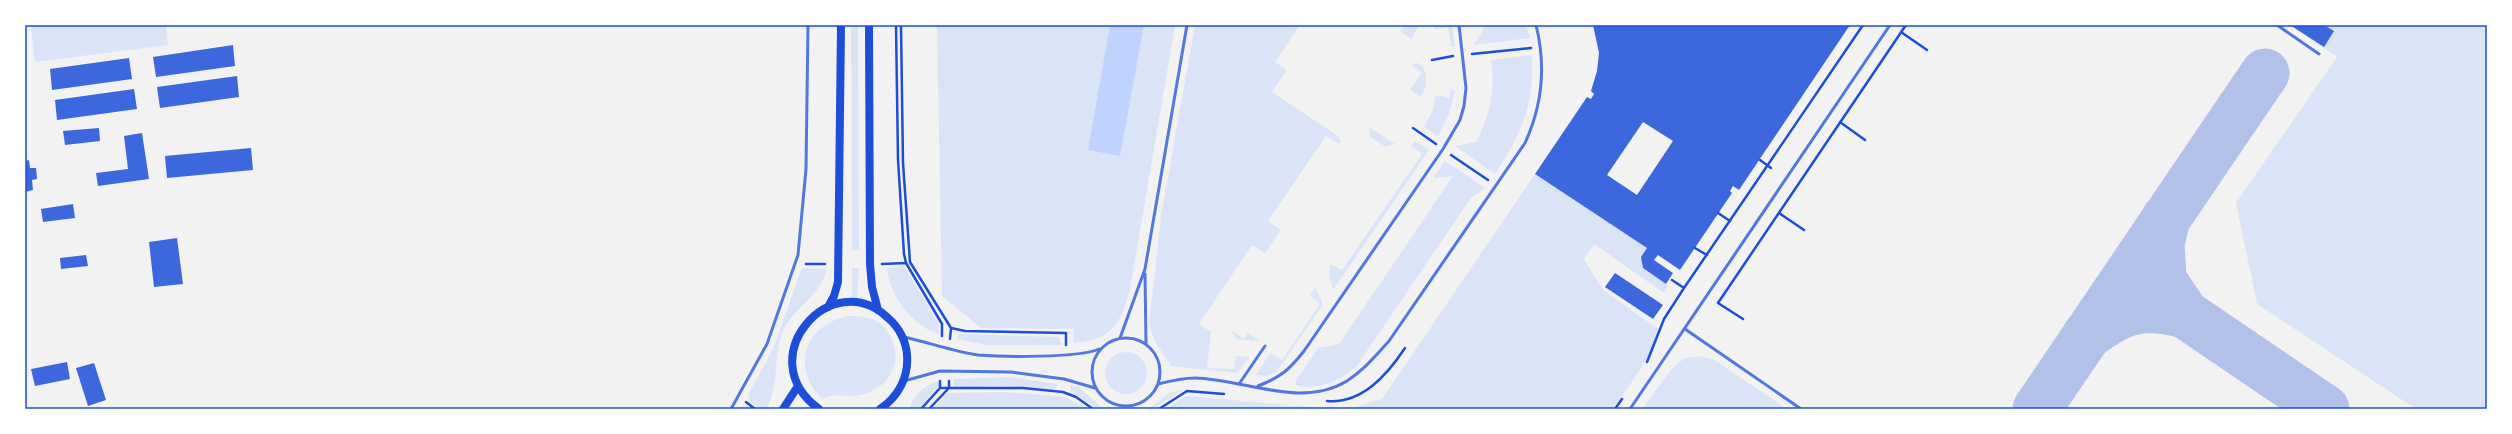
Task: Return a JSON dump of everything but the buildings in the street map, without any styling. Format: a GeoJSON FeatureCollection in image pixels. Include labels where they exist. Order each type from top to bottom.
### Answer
{"type":"FeatureCollection","features":[{"type":"Feature","properties":{"kind":"main road"},"geometry":{"type":"LineString","coordinates":[[828,307],[834,296],[838,282],[841,25]]}},
{"type":"Feature","properties":{"kind":"main road"},"geometry":{"type":"LineString","coordinates":[[869,25],[870,264],[872,287],[878,310]]}},
{"type":"Feature","properties":{"kind":"main road"},"geometry":{"type":"LineString","coordinates":[[819,409],[810,402],[798,386],[792,363],[796,340],[808,320],[828,307],[848,303],[859,303],[878,310],[892,321],[902,336],[907,354],[903,381],[895,395],[880,409]]}},
{"type":"Feature","properties":{"kind":"main road"},"geometry":{"type":"LineString","coordinates":[[783,409],[798,386]]}},
{"type":"Feature","properties":{"kind":"lane"},"geometry":{"type":"LineString","coordinates":[[731,409],[767,344],[798,255],[806,162],[808,25]]}},
{"type":"Feature","properties":{"kind":"lane"},"geometry":{"type":"LineString","coordinates":[[1120,338],[1145,269],[1187,25]]}},
{"type":"Feature","properties":{"kind":"lane"},"geometry":{"type":"LineString","coordinates":[[1257,387],[1277,379],[1288,371],[1304,351],[1443,149],[1460,120],[1464,106],[1466,88],[1464,55],[1459,25]]}},
{"type":"Feature","properties":{"kind":"lane"},"geometry":{"type":"LineString","coordinates":[[1158,384],[1195,378],[1284,392],[1314,392],[1332,388],[1347,381],[1367,366],[1389,341],[1497,186],[1525,143],[1532,126],[1541,85],[1541,47],[1536,25]]}},
{"type":"Feature","properties":{"kind":"lane"},"geometry":{"type":"LineString","coordinates":[[1630,409],[1890,25]]}},
{"type":"Feature","properties":{"kind":"lane"},"geometry":{"type":"LineString","coordinates":[[2277,25],[2319,54]]}},
{"type":"Feature","properties":{"kind":"lane"},"geometry":{"type":"LineString","coordinates":[[1145,269],[1146,344]]}},
{"type":"Feature","properties":{"kind":"lane"},"geometry":{"type":"LineString","coordinates":[[1684,329],[1801,409]]}},
{"type":"Feature","properties":{"kind":"lane"},"geometry":{"type":"LineString","coordinates":[[902,336],[978,355],[1066,355],[1088,353],[1120,338],[1138,340],[1146,344],[1152,350],[1160,366],[1158,384],[1148,398],[1141,403],[1124,407],[1107,401],[1095,388],[1092,380],[1092,367],[1101,348]]}},
{"type":"Feature","properties":{"kind":"lane"},"geometry":{"type":"LineString","coordinates":[[1239,384],[1265,346]]}},
{"type":"Feature","properties":{"kind":"lane"},"geometry":{"type":"LineString","coordinates":[[903,381],[940,371],[1011,372],[1064,379],[1095,388]]}},
{"type":"Feature","properties":{"kind":"path"},"geometry":{"type":"LineString","coordinates":[[896,25],[898,160],[906,263]]}},
{"type":"Feature","properties":{"kind":"path"},"geometry":{"type":"LineString","coordinates":[[901,25],[903,163],[909,258],[951,328],[950,347]]}},
{"type":"Feature","properties":{"kind":"path"},"geometry":{"type":"LineString","coordinates":[[1648,361],[1664,319],[1767,165],[1831,75],[1863,25]]}},
{"type":"Feature","properties":{"kind":"path"},"geometry":{"type":"LineString","coordinates":[[1742,319],[1718,303],[1906,25]]}},
{"type":"Feature","properties":{"kind":"path"},"geometry":{"type":"LineString","coordinates":[[1901,32],[1927,50]]}},
{"type":"Feature","properties":{"kind":"path"},"geometry":{"type":"LineString","coordinates":[[1432,60],[1541,47]]}},
{"type":"Feature","properties":{"kind":"path"},"geometry":{"type":"LineString","coordinates":[[1840,122],[1865,140]]}},
{"type":"Feature","properties":{"kind":"path"},"geometry":{"type":"LineString","coordinates":[[1413,128],[1497,186]]}},
{"type":"Feature","properties":{"kind":"path"},"geometry":{"type":"LineString","coordinates":[[1760,160],[1771,168]]}},
{"type":"Feature","properties":{"kind":"path"},"geometry":{"type":"LineString","coordinates":[[1718,213],[1730,221]]}},
{"type":"Feature","properties":{"kind":"path"},"geometry":{"type":"LineString","coordinates":[[1779,213],[1804,230]]}},
{"type":"Feature","properties":{"kind":"path"},"geometry":{"type":"LineString","coordinates":[[1695,248],[1706,255]]}},
{"type":"Feature","properties":{"kind":"path"},"geometry":{"type":"LineString","coordinates":[[1672,280],[1684,288]]}},
{"type":"Feature","properties":{"kind":"path"},"geometry":{"type":"LineString","coordinates":[[951,328],[965,331],[1066,333],[1066,355]]}},
{"type":"Feature","properties":{"kind":"path"},"geometry":{"type":"LineString","coordinates":[[930,409],[949,388],[948,371]]}},
{"type":"Feature","properties":{"kind":"path"},"geometry":{"type":"LineString","coordinates":[[940,388],[1023,388],[1063,392],[1076,397],[1093,409]]}},
{"type":"Feature","properties":{"kind":"shaded area"},"geometry":{"type":"Polygon","coordinates":[[[31,25],[166,25],[168,45],[35,62],[31,25]]]}},
{"type":"Feature","properties":{"kind":"shaded area"},"geometry":{"type":"Polygon","coordinates":[[[851,25],[858,25],[859,250],[852,250],[851,25]]]}},
{"type":"Feature","properties":{"kind":"shaded area"},"geometry":{"type":"Polygon","coordinates":[[[937,25],[1175,25],[1130,290],[1118,321],[1106,334],[1086,341],[1073,343],[1074,329],[981,328],[942,296],[937,25]]]}},
{"type":"Feature","properties":{"kind":"shaded area"},"geometry":{"type":"Polygon","coordinates":[[[1195,25],[1300,25],[1275,62],[1287,70],[1272,92],[1338,136],[1341,142],[1339,144],[1326,136],[1268,221],[1281,230],[1265,253],[1252,245],[1199,324],[1211,332],[1207,368],[1234,369],[1236,356],[1250,357],[1237,373],[1171,366],[1154,340],[1149,324],[1161,216],[1195,25]]]}},
{"type":"Feature","properties":{"kind":"shaded area"},"geometry":{"type":"Polygon","coordinates":[[[1404,25],[1420,25],[1411,39],[1400,31],[1404,25]]]}},
{"type":"Feature","properties":{"kind":"shaded area"},"geometry":{"type":"Polygon","coordinates":[[[1435,25],[1452,25],[1455,47],[1451,47],[1448,27],[1435,29],[1435,25]]]}},
{"type":"Feature","properties":{"kind":"shaded area"},"geometry":{"type":"Polygon","coordinates":[[[1486,25],[1526,25],[1530,38],[1474,45],[1486,25]]]}},
{"type":"Feature","properties":{"kind":"shaded area"},"geometry":{"type":"Polygon","coordinates":[[[2290,25],[2487,25],[2487,409],[2416,409],[2257,304],[2236,203],[2337,57],[2290,25]]]}},
{"type":"Feature","properties":{"kind":"shaded area"},"geometry":{"type":"Polygon","coordinates":[[[1532,55],[1531,89],[1524,118],[1519,132],[1495,174],[1455,146],[1476,142],[1481,132],[1491,102],[1493,82],[1491,60],[1532,55]]]}},
{"type":"Feature","properties":{"kind":"shaded area"},"geometry":{"type":"Polygon","coordinates":[[[1418,63],[1422,66],[1426,74],[1425,88],[1421,97],[1410,90],[1422,72],[1411,65],[1418,63]]]}},
{"type":"Feature","properties":{"kind":"shaded area"},"geometry":{"type":"Polygon","coordinates":[[[1451,88],[1455,91],[1449,114],[1438,136],[1424,127],[1433,110],[1436,95],[1449,98],[1451,88]]]}},
{"type":"Feature","properties":{"kind":"shaded area"},"geometry":{"type":"Polygon","coordinates":[[[1369,127],[1395,144],[1386,147],[1370,137],[1369,127]]]}},
{"type":"Feature","properties":{"kind":"shaded area"},"geometry":{"type":"Polygon","coordinates":[[[1415,141],[1429,150],[1333,290],[1329,274],[1331,264],[1342,270],[1422,154],[1411,146],[1415,141]]]}},
{"type":"Feature","properties":{"kind":"shaded area"},"geometry":{"type":"Polygon","coordinates":[[[1445,161],[1485,188],[1471,198],[1356,367],[1329,383],[1314,387],[1297,386],[1295,382],[1318,348],[1339,344],[1453,176],[1433,178],[1445,161]]]}},
{"type":"Feature","properties":{"kind":"shaded area"},"geometry":{"type":"Polygon","coordinates":[[[1535,174],[1647,248],[1641,257],[1643,268],[1668,285],[1664,293],[1594,244],[1584,259],[1603,290],[1658,329],[1655,340],[1645,361],[1613,409],[1348,409],[1382,399],[1535,174]]]}},
{"type":"Feature","properties":{"kind":"shaded area"},"geometry":{"type":"Polygon","coordinates":[[[904,266],[938,322],[939,334],[920,325],[897,299],[892,289],[887,268],[904,266]]]}},
{"type":"Feature","properties":{"kind":"shaded area"},"geometry":{"type":"Polygon","coordinates":[[[802,268],[827,269],[818,288],[788,322],[783,331],[778,350],[775,380],[771,399],[766,409],[760,408],[752,403],[748,395],[773,349],[802,268]]]}},
{"type":"Feature","properties":{"kind":"shaded area"},"geometry":{"type":"Polygon","coordinates":[[[852,268],[859,268],[857,299],[852,298],[852,268]]]}},
{"type":"Feature","properties":{"kind":"shaded area"},"geometry":{"type":"Polygon","coordinates":[[[1315,287],[1322,301],[1322,306],[1277,371],[1267,376],[1256,375],[1270,353],[1282,360],[1320,304],[1310,296],[1315,287]]]}},
{"type":"Feature","properties":{"kind":"shaded area"},"geometry":{"type":"Polygon","coordinates":[[[849,316],[867,317],[881,324],[889,334],[894,344],[895,363],[892,372],[887,379],[880,386],[871,391],[861,395],[836,395],[822,399],[812,387],[807,374],[805,361],[807,348],[813,337],[822,328],[834,321],[849,316]]]}},
{"type":"Feature","properties":{"kind":"shaded area"},"geometry":{"type":"Polygon","coordinates":[[[1231,330],[1244,339],[1248,333],[1260,341],[1236,339],[1231,330]]]}},
{"type":"Feature","properties":{"kind":"shaded area"},"geometry":{"type":"Polygon","coordinates":[[[959,334],[1059,337],[1062,345],[987,345],[957,339],[959,334]]]}},
{"type":"Feature","properties":{"kind":"shaded area"},"geometry":{"type":"Polygon","coordinates":[[[1122,352],[1130,352],[1138,355],[1144,361],[1147,373],[1144,385],[1138,391],[1130,394],[1122,394],[1114,391],[1108,385],[1105,377],[1105,369],[1108,361],[1114,355],[1122,352]]]}},
{"type":"Feature","properties":{"kind":"shaded area"},"geometry":{"type":"Polygon","coordinates":[[[1701,356],[1715,360],[1787,409],[1642,409],[1674,366],[1685,358],[1701,356]]]}},
{"type":"Feature","properties":{"kind":"shaded area"},"geometry":{"type":"Polygon","coordinates":[[[1009,377],[1058,384],[1055,389],[1004,386],[957,387],[954,385],[954,379],[1009,377]]]}},
{"type":"Feature","properties":{"kind":"shaded area"},"geometry":{"type":"Polygon","coordinates":[[[938,381],[939,386],[919,409],[909,409],[920,391],[928,385],[938,381]]]}},
{"type":"Feature","properties":{"kind":"shaded area"},"geometry":{"type":"Polygon","coordinates":[[[1070,385],[1078,386],[1103,409],[1098,409],[1071,392],[1070,385]]]}},
{"type":"Feature","properties":{"kind":"shaded area"},"geometry":{"type":"Polygon","coordinates":[[[1183,390],[1153,409],[1148,409],[1169,393],[1183,390]]]}},
{"type":"Feature","properties":{"kind":"shaded area"},"geometry":{"type":"Polygon","coordinates":[[[1004,392],[1065,397],[1087,409],[933,409],[948,393],[1004,392]]]}},
{"type":"Feature","properties":{"kind":"shaded area"},"geometry":{"type":"Polygon","coordinates":[[[1186,396],[1330,409],[1166,409],[1186,396]]]}},
{"type":"Feature","properties":{"kind":"water"},"geometry":{"type":"Polygon","coordinates":[[[1110,25],[1144,25],[1120,156],[1088,150],[1110,25]]]}},
{"type":"Feature","properties":{"kind":"taxiway"},"geometry":{"type":"LineString","coordinates":[[2037,409],[2265,73]]}},
{"type":"Feature","properties":{"kind":"taxiway"},"geometry":{"type":"LineString","coordinates":[[2086,336],[2098,327],[2121,314],[2132,311],[2156,309],[2170,310],[2185,314],[2162,280],[2160,243],[2166,218]]}},
{"type":"Feature","properties":{"kind":"taxiway"},"geometry":{"type":"LineString","coordinates":[[2185,314],[2325,409]]}}]}
